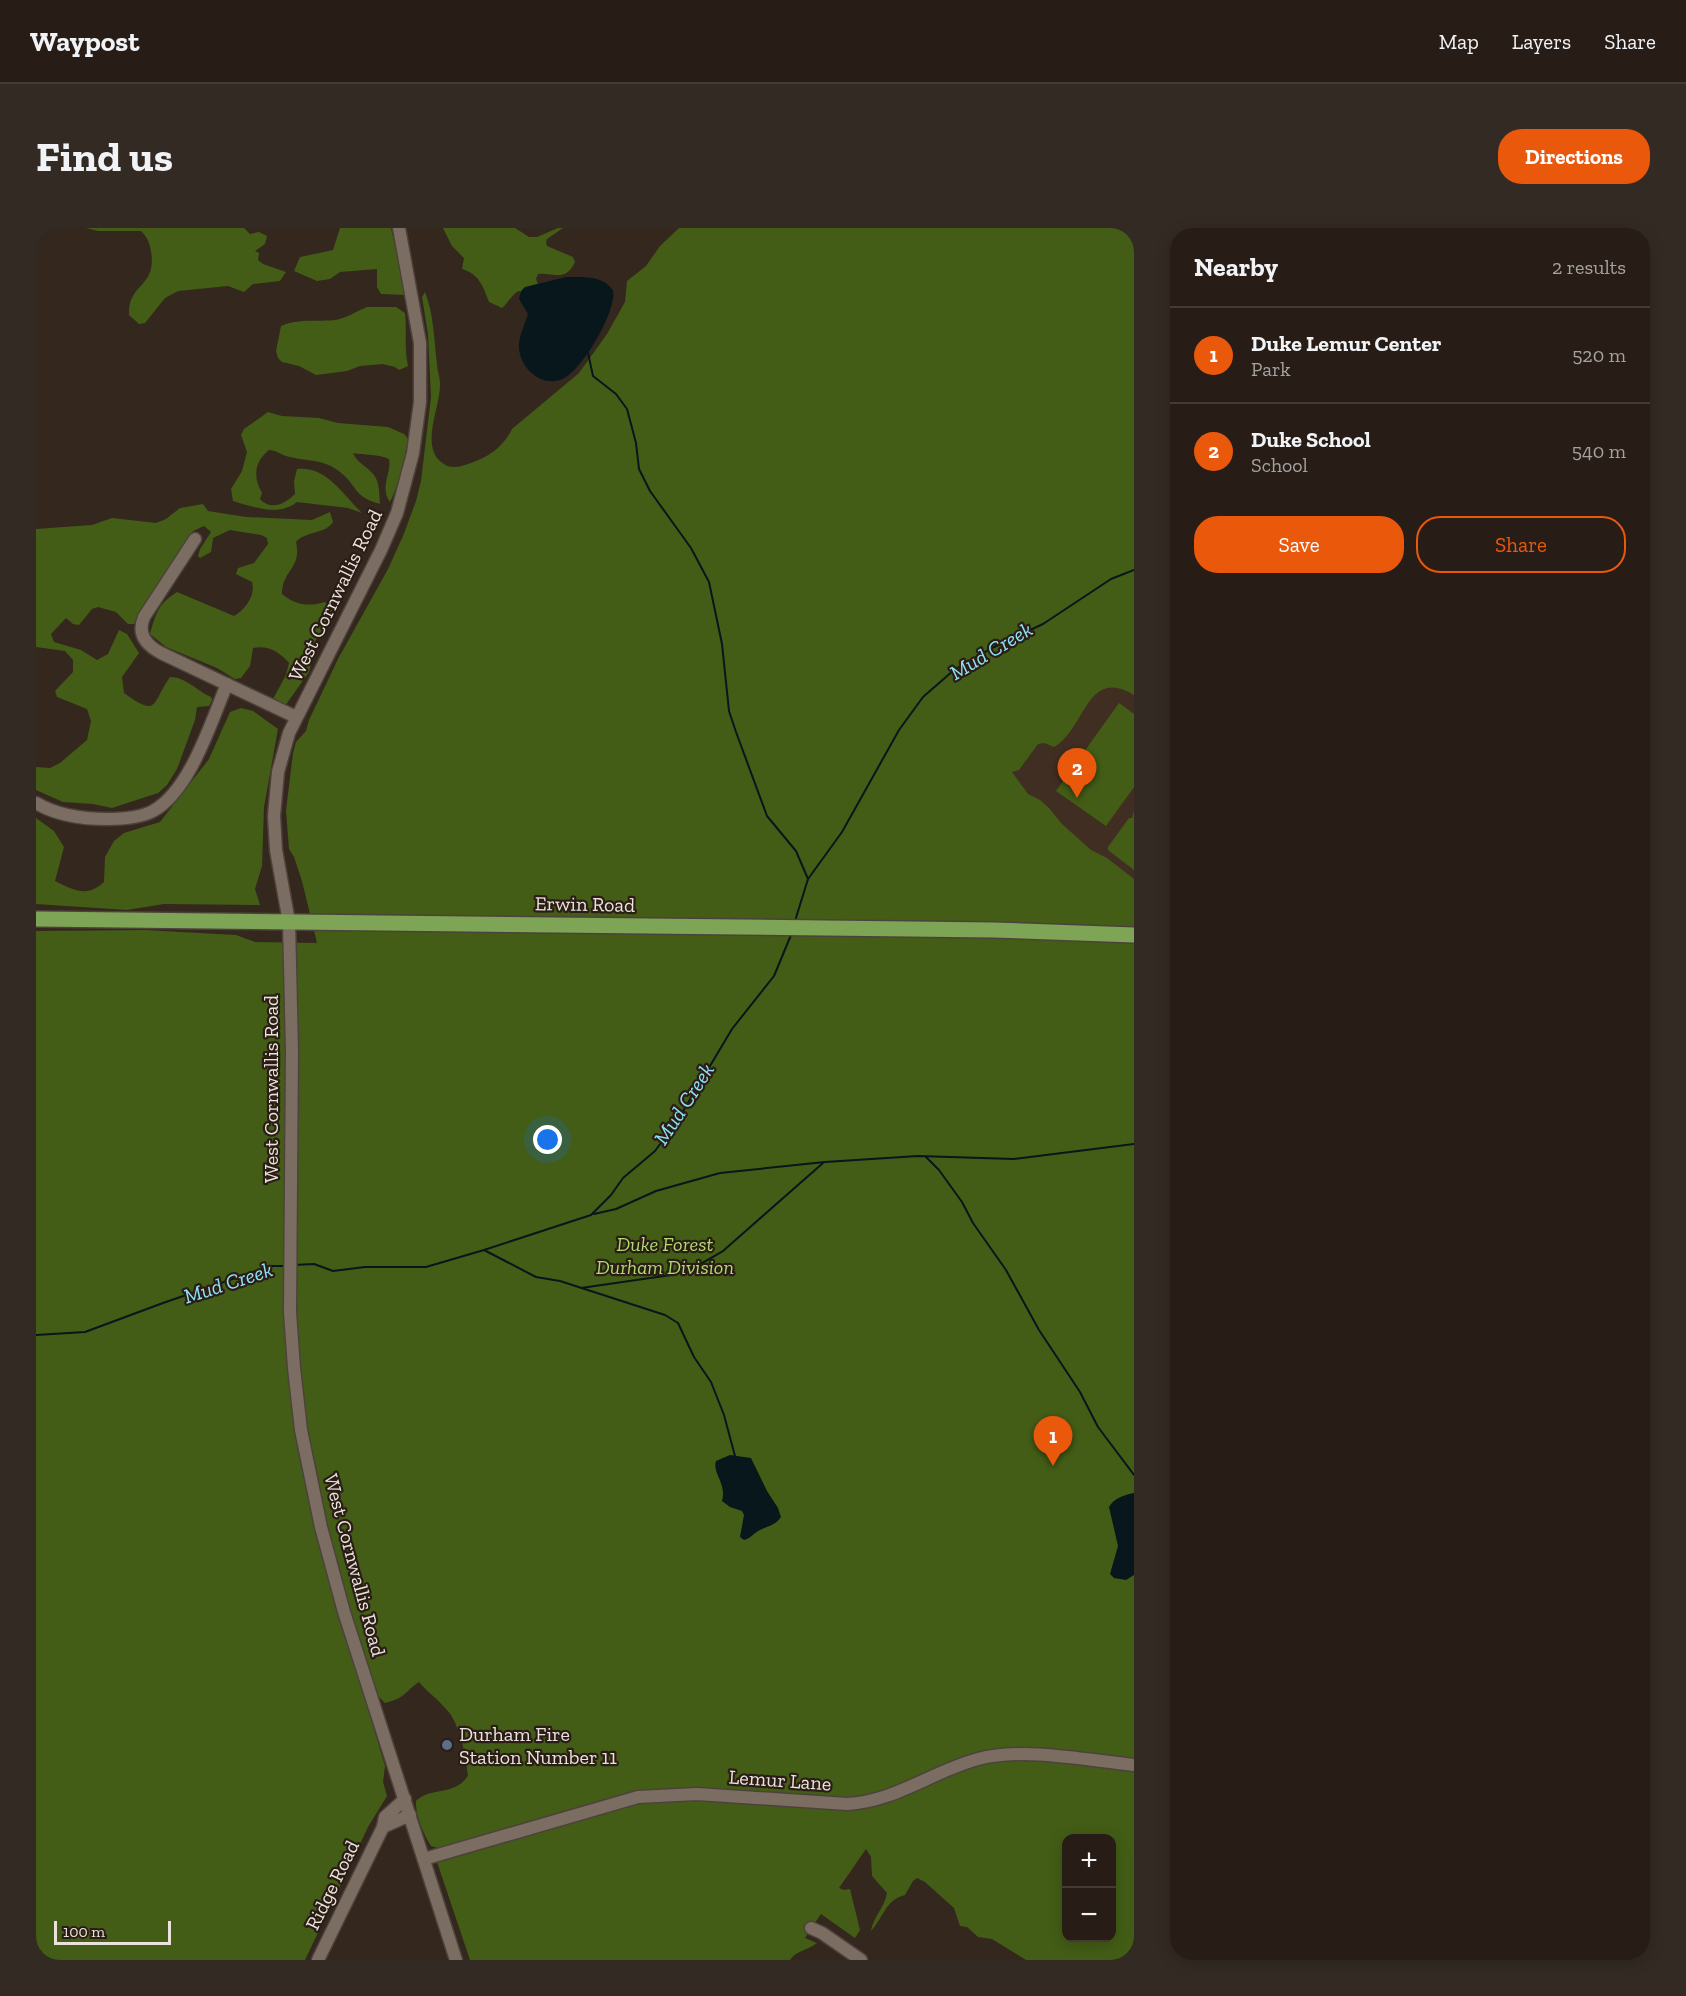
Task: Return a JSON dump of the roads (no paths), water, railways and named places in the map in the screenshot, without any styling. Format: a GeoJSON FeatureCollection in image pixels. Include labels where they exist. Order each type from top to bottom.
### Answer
{"type":"FeatureCollection","features":[{"type":"Feature","properties":{"kind":"main road","name":"Erwin Road"},"geometry":{"type":"LineString","coordinates":[[36,919],[994,930],[1134,935]]}},
{"type":"Feature","properties":{"kind":"street","name":"West Cornwallis Road"},"geometry":{"type":"LineString","coordinates":[[399,228],[413,296],[420,354],[420,402],[413,453],[397,513],[381,550],[296,717],[282,755],[274,799],[276,850],[290,922],[291,1324],[298,1407],[321,1527],[344,1612],[456,1960]]}},
{"type":"Feature","properties":{"kind":"street"},"geometry":{"type":"LineString","coordinates":[[195,538],[144,617],[141,627],[144,638],[156,650],[296,717]]}},
{"type":"Feature","properties":{"kind":"street"},"geometry":{"type":"LineString","coordinates":[[36,803],[54,812],[87,819],[115,819],[153,811],[172,796],[188,774],[227,684]]}},
{"type":"Feature","properties":{"kind":"street","name":"Lemur Lane"},"geometry":{"type":"LineString","coordinates":[[424,1859],[638,1797],[697,1794],[847,1804],[863,1803],[976,1760],[998,1755],[1046,1755],[1134,1765]]}},
{"type":"Feature","properties":{"kind":"street","name":"Ridge Road"},"geometry":{"type":"LineString","coordinates":[[318,1960],[383,1827],[385,1817],[405,1799]]}},
{"type":"Feature","properties":{"kind":"street","name":"Ridge Road"},"geometry":{"type":"LineString","coordinates":[[383,1827],[410,1815]]}},
{"type":"Feature","properties":{"kind":"street"},"geometry":{"type":"LineString","coordinates":[[811,1928],[861,1960]]}},
{"type":"Feature","properties":{"kind":"waterway"},"geometry":{"type":"LineString","coordinates":[[1126,228],[1134,232]]}},
{"type":"Feature","properties":{"kind":"waterway"},"geometry":{"type":"LineString","coordinates":[[588,353],[593,376],[616,394],[627,409],[636,443],[639,469],[650,491],[691,548],[709,582],[722,644],[729,711],[767,816],[796,851],[808,879]]}},
{"type":"Feature","properties":{"kind":"waterway","name":"Mud Creek"},"geometry":{"type":"LineString","coordinates":[[795,921],[808,879],[842,832],[899,730],[923,697],[954,670],[992,648],[1043,624],[1111,579],[1134,570]]}},
{"type":"Feature","properties":{"kind":"waterway","name":"Mud Creek"},"geometry":{"type":"LineString","coordinates":[[293,1265],[314,1264],[333,1271],[365,1267],[426,1267],[591,1215],[611,1195],[623,1178],[655,1151],[679,1118],[732,1029],[774,976],[791,935]]}},
{"type":"Feature","properties":{"kind":"waterway"},"geometry":{"type":"LineString","coordinates":[[594,1214],[616,1209],[656,1191],[720,1173],[825,1162],[918,1156],[1014,1159],[1134,1144]]}},
{"type":"Feature","properties":{"kind":"waterway"},"geometry":{"type":"LineString","coordinates":[[926,1157],[939,1170],[962,1202],[973,1223],[1006,1270],[1039,1330],[1080,1392],[1098,1427],[1134,1475]]}},
{"type":"Feature","properties":{"kind":"waterway"},"geometry":{"type":"LineString","coordinates":[[581,1288],[671,1275],[698,1265],[723,1251],[823,1163]]}},
{"type":"Feature","properties":{"kind":"waterway"},"geometry":{"type":"LineString","coordinates":[[484,1250],[536,1277],[560,1281],[665,1315],[678,1323],[694,1357],[711,1382],[724,1415],[735,1456]]}},
{"type":"Feature","properties":{"kind":"waterway","name":"Mud Creek"},"geometry":{"type":"LineString","coordinates":[[36,1335],[85,1332],[270,1266],[285,1266]]}},
{"type":"Feature","properties":{"kind":"place","name":"Duke School"},"geometry":{"type":"Point","coordinates":[1077,798]}},
{"type":"Feature","properties":{"kind":"place","name":"Duke Lemur Center"},"geometry":{"type":"Point","coordinates":[1053,1466]}},
{"type":"Feature","properties":{"kind":"place","name":"Durham Fire Station Number 11"},"geometry":{"type":"Point","coordinates":[447,1745]}},
{"type":"Feature","properties":{"kind":"park label","name":"Duke Forest Durham Division"},"geometry":{"type":"Point","coordinates":[665,1256]}}]}
